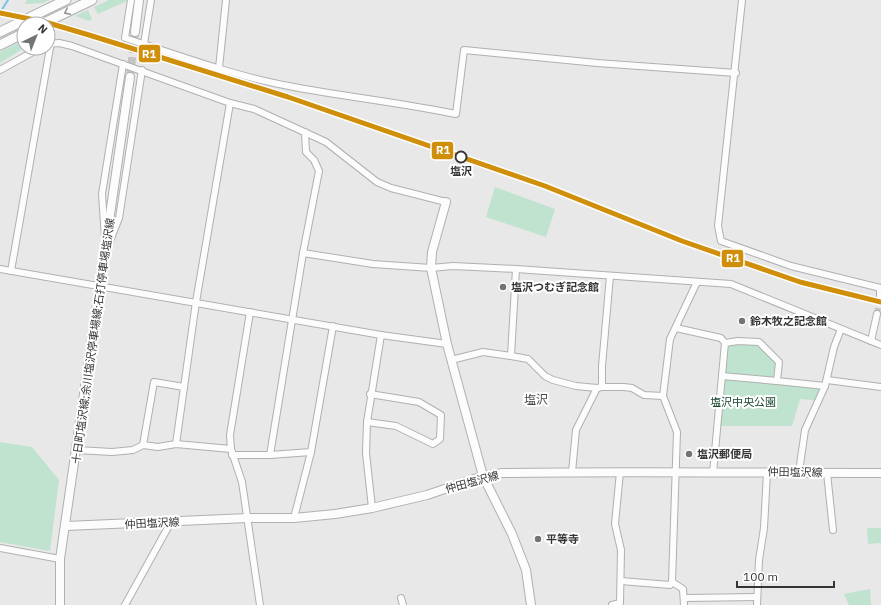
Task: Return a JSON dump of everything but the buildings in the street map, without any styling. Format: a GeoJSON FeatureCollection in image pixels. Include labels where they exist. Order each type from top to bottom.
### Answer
{"type":"FeatureCollection","features":[{"type":"Feature","properties":{"kind":"highway"},"geometry":{"type":"LineString","coordinates":[[0,32],[66,0]]}},
{"type":"Feature","properties":{"kind":"highway"},"geometry":{"type":"LineString","coordinates":[[56,17],[92,0]]}},
{"type":"Feature","properties":{"kind":"highway"},"geometry":{"type":"LineString","coordinates":[[0,45],[16,37]]}},
{"type":"Feature","properties":{"kind":"main road"},"geometry":{"type":"LineString","coordinates":[[134,32],[138,0]]}},
{"type":"Feature","properties":{"kind":"main road","name":"十日町塩沢線;余川塩沢停車場線;石打停車場塩沢線"},"geometry":{"type":"LineString","coordinates":[[60,605],[60,559],[101,286],[130,77]]}},
{"type":"Feature","properties":{"kind":"main road"},"geometry":{"type":"LineString","coordinates":[[446,202],[432,252],[431,268],[447,344],[483,476],[512,534],[526,570],[531,605]]}},
{"type":"Feature","properties":{"kind":"main road","name":"仲田塩沢線"},"geometry":{"type":"LineString","coordinates":[[66,526],[248,518],[294,518],[335,514],[372,508],[427,495],[483,476],[503,473],[675,471],[713,473],[881,473]]}},
{"type":"Feature","properties":{"kind":"street"},"geometry":{"type":"LineString","coordinates":[[138,0],[130,1],[125,38],[219,68],[292,87],[417,106],[456,114],[464,50],[596,63],[736,72]]}},
{"type":"Feature","properties":{"kind":"street"},"geometry":{"type":"LineString","coordinates":[[144,44],[151,0]]}},
{"type":"Feature","properties":{"kind":"street"},"geometry":{"type":"LineString","coordinates":[[219,68],[226,0]]}},
{"type":"Feature","properties":{"kind":"street"},"geometry":{"type":"LineString","coordinates":[[742,0],[736,72],[718,226],[721,241],[791,266],[869,284],[880,288],[880,297]]}},
{"type":"Feature","properties":{"kind":"street"},"geometry":{"type":"LineString","coordinates":[[56,44],[72,46],[230,103],[254,110],[305,132],[331,146],[377,182],[391,188],[446,202]]}},
{"type":"Feature","properties":{"kind":"street"},"geometry":{"type":"LineString","coordinates":[[0,70],[25,56]]}},
{"type":"Feature","properties":{"kind":"street"},"geometry":{"type":"LineString","coordinates":[[11,271],[47,56]]}},
{"type":"Feature","properties":{"kind":"street"},"geometry":{"type":"LineString","coordinates":[[106,250],[102,194],[123,64]]}},
{"type":"Feature","properties":{"kind":"street"},"geometry":{"type":"LineString","coordinates":[[106,250],[119,218],[142,70]]}},
{"type":"Feature","properties":{"kind":"street"},"geometry":{"type":"LineString","coordinates":[[176,444],[196,302],[230,103]]}},
{"type":"Feature","properties":{"kind":"street"},"geometry":{"type":"LineString","coordinates":[[270,455],[303,253],[319,171],[314,160],[306,152],[305,132]]}},
{"type":"Feature","properties":{"kind":"street"},"geometry":{"type":"LineString","coordinates":[[303,253],[350,262],[431,268],[453,266],[516,269],[731,284],[881,345]]}},
{"type":"Feature","properties":{"kind":"street"},"geometry":{"type":"LineString","coordinates":[[0,269],[381,335],[447,344]]}},
{"type":"Feature","properties":{"kind":"street"},"geometry":{"type":"LineString","coordinates":[[511,356],[516,269]]}},
{"type":"Feature","properties":{"kind":"street"},"geometry":{"type":"LineString","coordinates":[[572,472],[576,430],[599,388],[610,276]]}},
{"type":"Feature","properties":{"kind":"street"},"geometry":{"type":"LineString","coordinates":[[672,582],[677,432],[663,396],[670,339],[697,282]]}},
{"type":"Feature","properties":{"kind":"street"},"geometry":{"type":"LineString","coordinates":[[250,312],[230,435],[230,449],[242,482],[260,605]]}},
{"type":"Feature","properties":{"kind":"street"},"geometry":{"type":"LineString","coordinates":[[871,341],[877,314]]}},
{"type":"Feature","properties":{"kind":"street"},"geometry":{"type":"LineString","coordinates":[[294,518],[311,452],[333,326]]}},
{"type":"Feature","properties":{"kind":"street"},"geometry":{"type":"LineString","coordinates":[[676,328],[721,338],[725,343],[713,473]]}},
{"type":"Feature","properties":{"kind":"street"},"geometry":{"type":"LineString","coordinates":[[799,472],[805,430],[826,383],[834,347],[841,329]]}},
{"type":"Feature","properties":{"kind":"street"},"geometry":{"type":"LineString","coordinates":[[372,508],[366,453],[367,422],[370,394],[381,335]]}},
{"type":"Feature","properties":{"kind":"street"},"geometry":{"type":"LineString","coordinates":[[725,343],[738,341],[759,342],[779,362],[777,381]]}},
{"type":"Feature","properties":{"kind":"street"},"geometry":{"type":"LineString","coordinates":[[451,360],[483,352],[511,356],[528,359],[544,376],[553,380],[576,386],[599,388],[624,386],[632,388],[644,395],[663,396]]}},
{"type":"Feature","properties":{"kind":"street"},"geometry":{"type":"LineString","coordinates":[[722,376],[881,387]]}},
{"type":"Feature","properties":{"kind":"street"},"geometry":{"type":"LineString","coordinates":[[143,445],[154,382],[184,387]]}},
{"type":"Feature","properties":{"kind":"street"},"geometry":{"type":"LineString","coordinates":[[367,422],[396,426],[433,444],[440,439],[441,415],[418,402],[370,394]]}},
{"type":"Feature","properties":{"kind":"street"},"geometry":{"type":"LineString","coordinates":[[77,450],[112,452],[133,450],[143,445],[158,447],[176,444],[230,449]]}},
{"type":"Feature","properties":{"kind":"street"},"geometry":{"type":"LineString","coordinates":[[232,455],[270,455],[311,452]]}},
{"type":"Feature","properties":{"kind":"street"},"geometry":{"type":"LineString","coordinates":[[612,605],[620,603],[622,581],[621,550],[615,524],[620,472]]}},
{"type":"Feature","properties":{"kind":"street"},"geometry":{"type":"LineString","coordinates":[[757,605],[760,552],[764,528],[767,472]]}},
{"type":"Feature","properties":{"kind":"street"},"geometry":{"type":"LineString","coordinates":[[827,473],[833,530]]}},
{"type":"Feature","properties":{"kind":"street"},"geometry":{"type":"LineString","coordinates":[[125,605],[171,522]]}},
{"type":"Feature","properties":{"kind":"street"},"geometry":{"type":"LineString","coordinates":[[0,548],[60,559]]}},
{"type":"Feature","properties":{"kind":"street"},"geometry":{"type":"LineString","coordinates":[[622,581],[670,585],[672,582]]}},
{"type":"Feature","properties":{"kind":"street"},"geometry":{"type":"LineString","coordinates":[[672,582],[683,589],[685,598],[684,605]]}},
{"type":"Feature","properties":{"kind":"street"},"geometry":{"type":"LineString","coordinates":[[685,598],[757,597]]}},
{"type":"Feature","properties":{"kind":"street"},"geometry":{"type":"LineString","coordinates":[[401,598],[403,605]]}},
{"type":"Feature","properties":{"kind":"green space"},"geometry":{"type":"Polygon","coordinates":[[[27,0],[50,0],[43,3],[26,4],[25,3],[27,0]]]}},
{"type":"Feature","properties":{"kind":"green space"},"geometry":{"type":"Polygon","coordinates":[[[109,0],[129,0],[98,14],[94,7],[109,0]]]}},
{"type":"Feature","properties":{"kind":"green space"},"geometry":{"type":"Polygon","coordinates":[[[88,10],[92,19],[89,21],[75,16],[88,10]]]}},
{"type":"Feature","properties":{"kind":"green space"},"geometry":{"type":"Polygon","coordinates":[[[16,44],[16,53],[0,63],[0,52],[16,44]]]}},
{"type":"Feature","properties":{"kind":"green space"},"geometry":{"type":"Polygon","coordinates":[[[495,187],[555,209],[546,237],[486,217],[495,187]]]}},
{"type":"Feature","properties":{"kind":"green space","name":"塩沢中央公園"},"geometry":{"type":"Polygon","coordinates":[[[759,342],[779,362],[777,381],[825,386],[819,401],[800,399],[792,426],[717,426],[725,343],[759,342]]]}},
{"type":"Feature","properties":{"kind":"green space"},"geometry":{"type":"Polygon","coordinates":[[[0,442],[32,447],[59,480],[50,551],[0,542],[0,442]]]}},
{"type":"Feature","properties":{"kind":"green space"},"geometry":{"type":"Polygon","coordinates":[[[867,528],[881,528],[881,543],[868,544],[867,528]]]}},
{"type":"Feature","properties":{"kind":"green space"},"geometry":{"type":"Polygon","coordinates":[[[870,589],[871,605],[849,605],[844,594],[870,589]]]}},
{"type":"Feature","properties":{"kind":"waterway"},"geometry":{"type":"LineString","coordinates":[[1,11],[8,0]]}},
{"type":"Feature","properties":{"kind":"tunnel"},"geometry":{"type":"LineString","coordinates":[[130,77],[135,32]]}},
{"type":"Feature","properties":{"kind":"tunnel"},"geometry":{"type":"LineString","coordinates":[[877,314],[880,297]]}},
{"type":"Feature","properties":{"kind":"transit line","name":"R1"},"geometry":{"type":"LineString","coordinates":[[0,13],[45,22],[288,97],[545,186],[682,241],[800,282],[881,302]]}},
{"type":"Feature","properties":{"kind":"place","name":"塩沢"},"geometry":{"type":"Point","coordinates":[461,157]}},
{"type":"Feature","properties":{"kind":"place","name":"塩沢つむぎ記念館"},"geometry":{"type":"Point","coordinates":[503,287]}},
{"type":"Feature","properties":{"kind":"place","name":"鈴木牧之記念館"},"geometry":{"type":"Point","coordinates":[742,321]}},
{"type":"Feature","properties":{"kind":"place","name":"塩沢郵便局"},"geometry":{"type":"Point","coordinates":[689,454]}},
{"type":"Feature","properties":{"kind":"place","name":"平等寺"},"geometry":{"type":"Point","coordinates":[538,539]}},
{"type":"Feature","properties":{"kind":"district","name":"塩沢"},"geometry":{"type":"Point","coordinates":[536,399]}}]}
